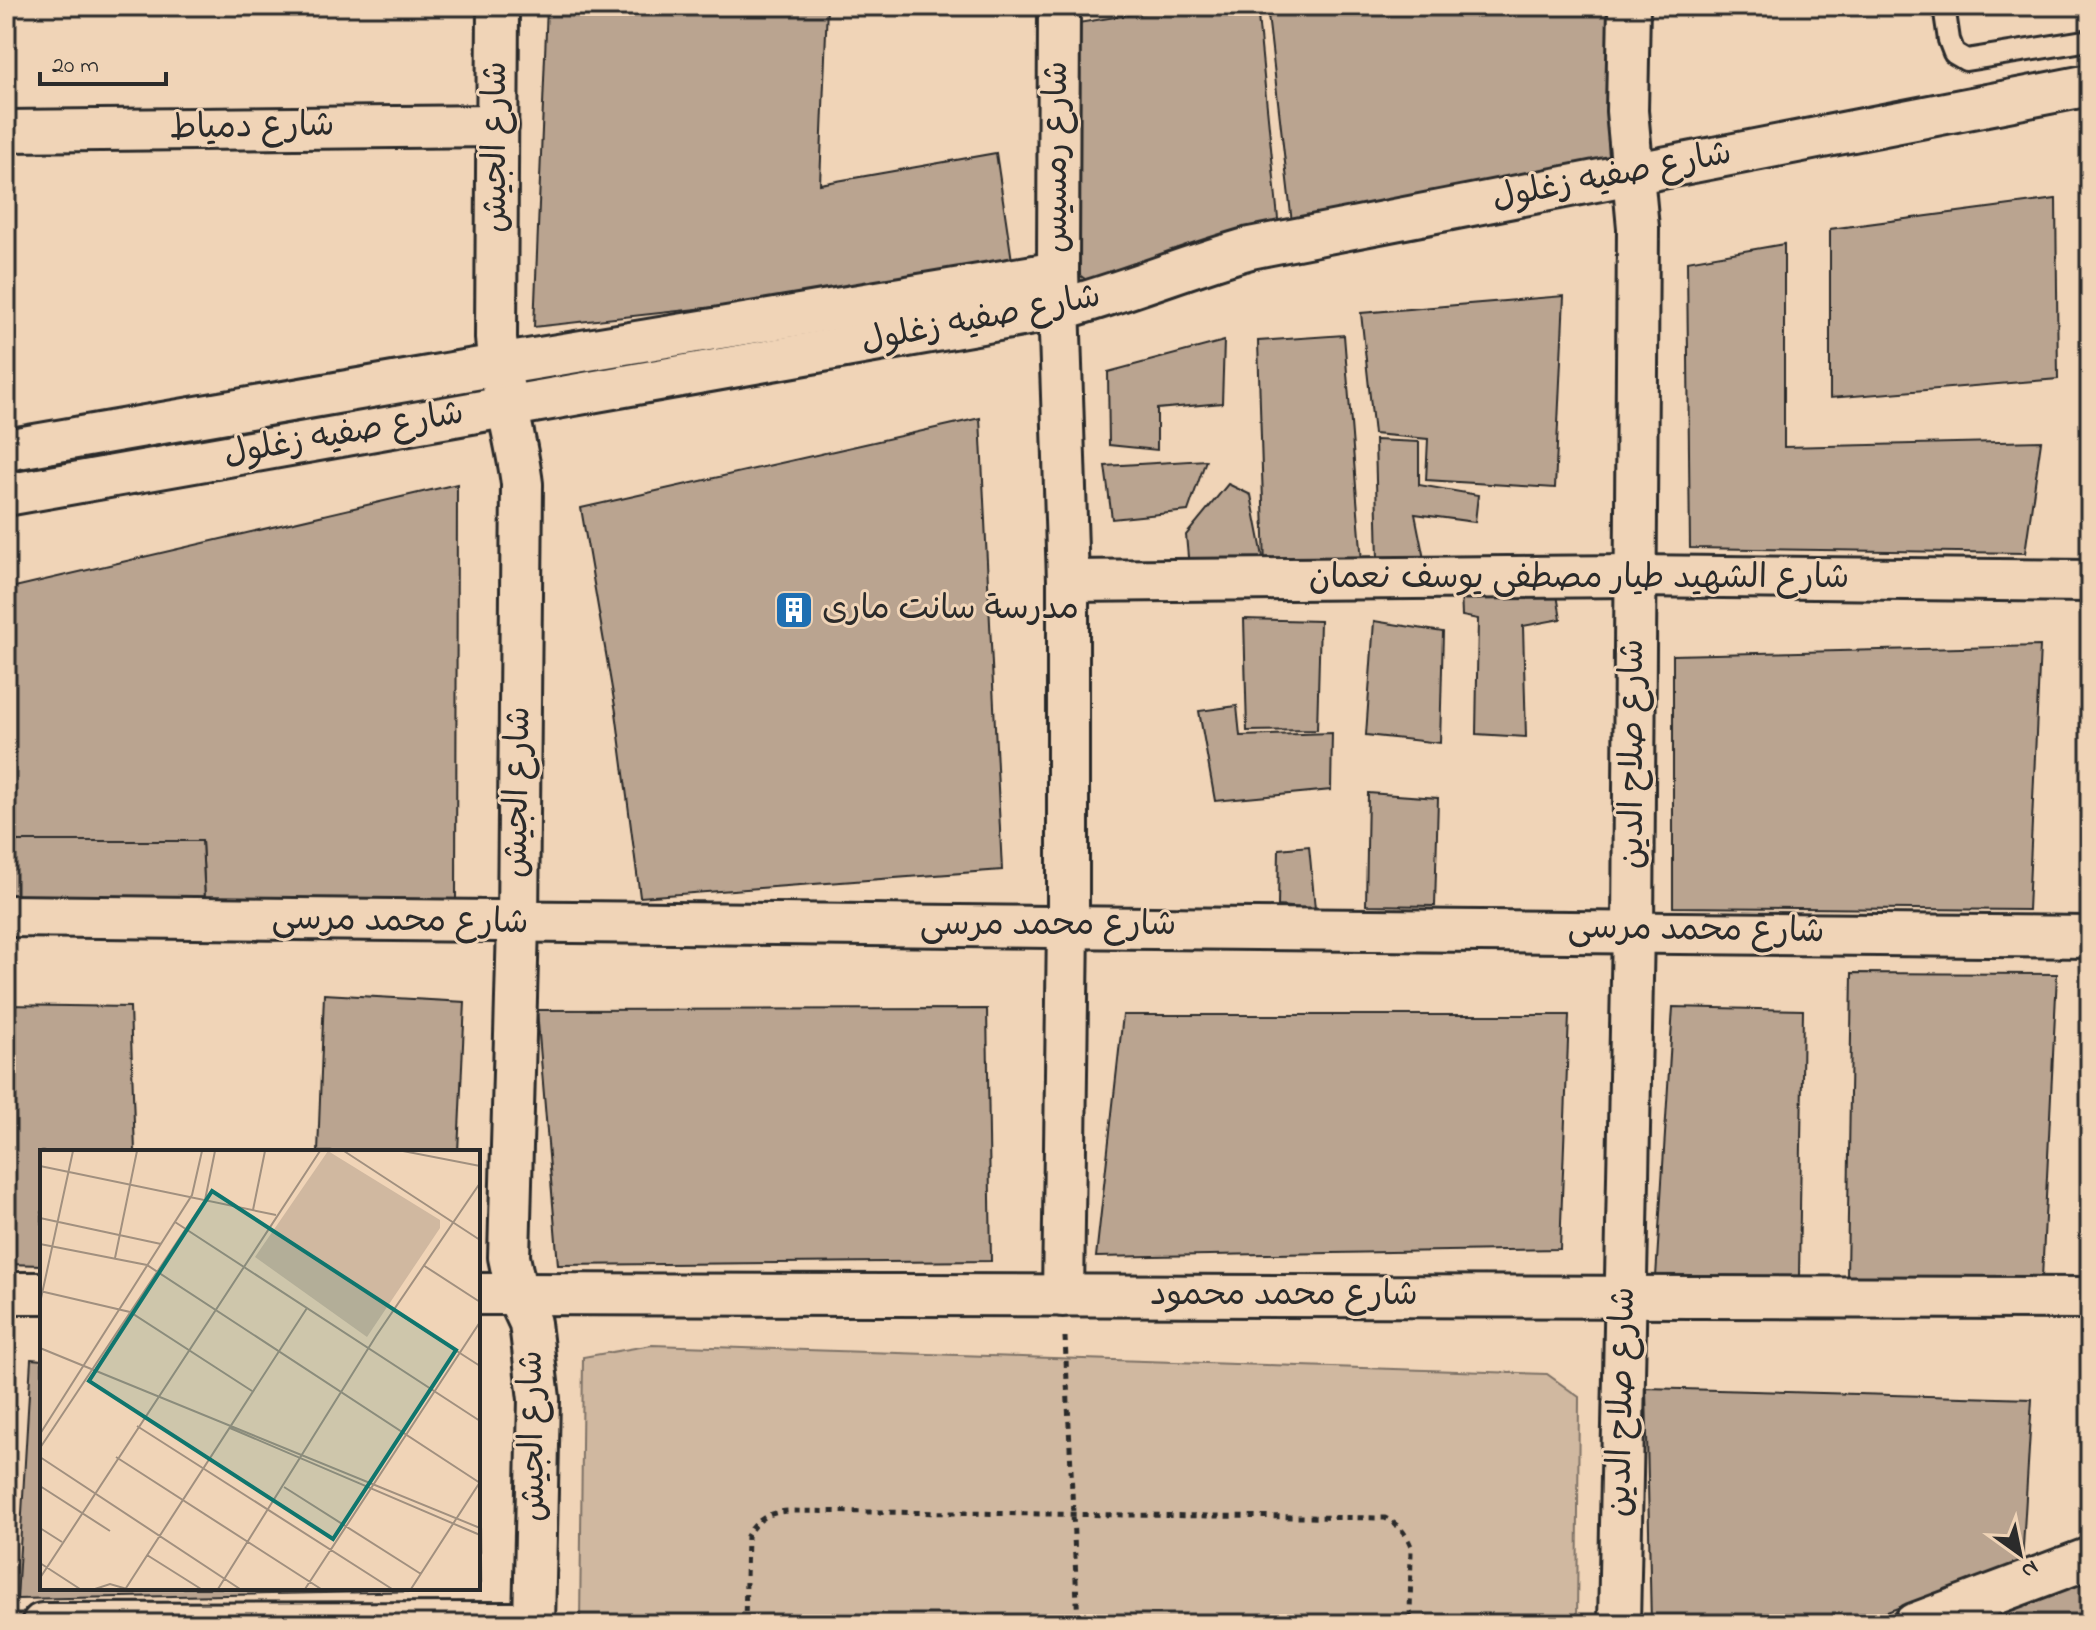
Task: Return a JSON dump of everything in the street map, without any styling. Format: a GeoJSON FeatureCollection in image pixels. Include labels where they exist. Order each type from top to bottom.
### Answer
{"type":"FeatureCollection","features":[{"type":"Feature","properties":{"kind":"street","name":"شارع الجيش"},"geometry":{"type":"LineString","coordinates":[[498,6],[496,338],[498,365],[518,450],[522,484],[518,924],[509,1257],[497,1294],[530,1323],[539,1399],[534,1623]]}},
{"type":"Feature","properties":{"kind":"street","name":"شارع رمسيس"},"geometry":{"type":"LineString","coordinates":[[1059,6],[1059,290],[1068,581],[1068,925],[1063,1296]]}},
{"type":"Feature","properties":{"kind":"street","name":"شارع صلاح الدين"},"geometry":{"type":"LineString","coordinates":[[1619,1624],[1633,930],[1638,228],[1627,111],[1629,6]]}},
{"type":"Feature","properties":{"kind":"street","name":"شارع صفيه زغلول"},"geometry":{"type":"LineString","coordinates":[[6,450],[498,365],[1059,290],[1109,296],[1203,261],[1250,248],[2090,85]]}},
{"type":"Feature","properties":{"kind":"street","name":"شارع دمياط"},"geometry":{"type":"LineString","coordinates":[[6,131],[498,126]]}},
{"type":"Feature","properties":{"kind":"street","name":"شارع صفيه زغلول"},"geometry":{"type":"LineString","coordinates":[[6,495],[509,406],[1059,290]]}},
{"type":"Feature","properties":{"kind":"street","name":"شارع الشهيد طيار مصطفى يوسف نعمان"},"geometry":{"type":"LineString","coordinates":[[1068,581],[1634,576],[2090,581]]}},
{"type":"Feature","properties":{"kind":"street","name":"شارع محمد مرسى"},"geometry":{"type":"LineString","coordinates":[[6,916],[518,924],[1068,925],[2090,937]]}},
{"type":"Feature","properties":{"kind":"street"},"geometry":{"type":"LineString","coordinates":[[6,1293],[40,1293]]}},
{"type":"Feature","properties":{"kind":"street","name":"شارع محمد محمود"},"geometry":{"type":"LineString","coordinates":[[497,1294],[2090,1298]]}},
{"type":"Feature","properties":{"kind":"street"},"geometry":{"type":"LineString","coordinates":[[1914,1624],[2090,1558]]}},
{"type":"Feature","properties":{"kind":"street"},"geometry":{"type":"LineString","coordinates":[[42,1624],[534,1623]]}},
{"type":"Feature","properties":{"kind":"lane"},"geometry":{"type":"LineString","coordinates":[[1944,6],[1954,53],[1966,60],[2090,40]]}},
{"type":"Feature","properties":{"kind":"path"},"geometry":{"type":"LineString","coordinates":[[1063,1296],[1078,1624]]}},
{"type":"Feature","properties":{"kind":"path"},"geometry":{"type":"LineString","coordinates":[[745,1624],[747,1536],[753,1525],[776,1511],[1385,1518],[1397,1524],[1411,1546],[1410,1624]]}},
{"type":"Feature","properties":{"kind":"shaded area"},"geometry":{"type":"Polygon","coordinates":[[[652,1345],[1547,1374],[1579,1397],[1577,1624],[580,1624],[583,1357],[652,1345]]]}},
{"type":"Feature","properties":{"kind":"building"},"geometry":{"type":"Polygon","coordinates":[[[547,6],[827,6],[820,184],[996,153],[1014,274],[534,327],[547,6]]]}},
{"type":"Feature","properties":{"kind":"building"},"geometry":{"type":"Polygon","coordinates":[[[1183,6],[1257,6],[1279,229],[1098,288],[1075,272],[1078,23],[1183,6]]]}},
{"type":"Feature","properties":{"kind":"building"},"geometry":{"type":"Polygon","coordinates":[[[1267,6],[1607,6],[1609,160],[1292,223],[1267,6]]]}},
{"type":"Feature","properties":{"kind":"building"},"geometry":{"type":"Polygon","coordinates":[[[2056,199],[2058,379],[1830,398],[1830,229],[2056,199]]]}},
{"type":"Feature","properties":{"kind":"building"},"geometry":{"type":"Polygon","coordinates":[[[1784,244],[1784,447],[2041,441],[2025,553],[1690,548],[1687,261],[1784,244]]]}},
{"type":"Feature","properties":{"kind":"building"},"geometry":{"type":"Polygon","coordinates":[[[1564,296],[1555,488],[1426,480],[1428,439],[1374,434],[1361,313],[1564,296]]]}},
{"type":"Feature","properties":{"kind":"building"},"geometry":{"type":"Polygon","coordinates":[[[1344,335],[1362,562],[1265,567],[1258,341],[1344,335]]]}},
{"type":"Feature","properties":{"kind":"building"},"geometry":{"type":"Polygon","coordinates":[[[1224,341],[1222,403],[1157,409],[1157,450],[1109,445],[1108,372],[1224,341]]]}},
{"type":"Feature","properties":{"kind":"building","name":"مدرسة سانت مارى"},"geometry":{"type":"Polygon","coordinates":[[[980,418],[1002,870],[640,897],[616,712],[581,508],[980,418]]]}},
{"type":"Feature","properties":{"kind":"building"},"geometry":{"type":"Polygon","coordinates":[[[1375,440],[1419,442],[1419,485],[1478,495],[1475,522],[1415,514],[1425,564],[1378,560],[1375,440]]]}},
{"type":"Feature","properties":{"kind":"building"},"geometry":{"type":"Polygon","coordinates":[[[1206,460],[1188,511],[1112,519],[1105,466],[1206,460]]]}},
{"type":"Feature","properties":{"kind":"building"},"geometry":{"type":"Polygon","coordinates":[[[457,484],[456,901],[205,901],[202,841],[6,841],[6,589],[457,484]]]}},
{"type":"Feature","properties":{"kind":"building"},"geometry":{"type":"Polygon","coordinates":[[[1228,484],[1251,495],[1265,567],[1189,568],[1186,535],[1228,484]]]}},
{"type":"Feature","properties":{"kind":"building"},"geometry":{"type":"Polygon","coordinates":[[[1556,588],[1561,619],[1523,626],[1526,737],[1476,734],[1478,619],[1462,616],[1461,591],[1556,588]]]}},
{"type":"Feature","properties":{"kind":"building"},"geometry":{"type":"Polygon","coordinates":[[[1244,619],[1320,621],[1317,730],[1247,731],[1244,619]]]}},
{"type":"Feature","properties":{"kind":"building"},"geometry":{"type":"Polygon","coordinates":[[[1374,621],[1443,632],[1440,743],[1366,735],[1374,621]]]}},
{"type":"Feature","properties":{"kind":"building"},"geometry":{"type":"Polygon","coordinates":[[[2040,646],[2028,910],[1673,907],[1673,655],[2040,646]]]}},
{"type":"Feature","properties":{"kind":"building"},"geometry":{"type":"Polygon","coordinates":[[[1237,706],[1240,736],[1332,733],[1331,790],[1215,801],[1199,711],[1237,706]]]}},
{"type":"Feature","properties":{"kind":"building"},"geometry":{"type":"Polygon","coordinates":[[[1368,793],[1438,798],[1435,906],[1366,905],[1368,793]]]}},
{"type":"Feature","properties":{"kind":"building"},"geometry":{"type":"Polygon","coordinates":[[[6,841],[202,841],[205,901],[10,906],[6,841]]]}},
{"type":"Feature","properties":{"kind":"building"},"geometry":{"type":"Polygon","coordinates":[[[1309,846],[1315,909],[1278,906],[1279,849],[1309,846]]]}},
{"type":"Feature","properties":{"kind":"building"},"geometry":{"type":"Polygon","coordinates":[[[1852,973],[2057,974],[2042,1278],[1847,1276],[1852,973]]]}},
{"type":"Feature","properties":{"kind":"building"},"geometry":{"type":"Polygon","coordinates":[[[324,994],[465,1002],[458,1150],[318,1150],[324,994]]]}},
{"type":"Feature","properties":{"kind":"building"},"geometry":{"type":"Polygon","coordinates":[[[6,1005],[130,1007],[135,1150],[40,1150],[40,1265],[6,1264],[6,1005]]]}},
{"type":"Feature","properties":{"kind":"building"},"geometry":{"type":"Polygon","coordinates":[[[1673,1007],[1803,1010],[1799,1276],[1656,1277],[1673,1007]]]}},
{"type":"Feature","properties":{"kind":"building"},"geometry":{"type":"Polygon","coordinates":[[[987,1009],[991,1261],[558,1265],[537,1010],[987,1009]]]}},
{"type":"Feature","properties":{"kind":"building"},"geometry":{"type":"Polygon","coordinates":[[[1123,1015],[1569,1015],[1560,1249],[1096,1257],[1123,1015]]]}},
{"type":"Feature","properties":{"kind":"building"},"geometry":{"type":"Polygon","coordinates":[[[31,1359],[40,1360],[40,1590],[480,1590],[17,1599],[31,1359]]]}},
{"type":"Feature","properties":{"kind":"building"},"geometry":{"type":"Polygon","coordinates":[[[1646,1388],[2032,1399],[2022,1563],[1854,1624],[1651,1624],[1646,1388]]]}},
{"type":"Feature","properties":{"kind":"building"},"geometry":{"type":"Polygon","coordinates":[[[2090,1576],[2090,1624],[1971,1624],[2090,1576]]]}},
{"type":"Feature","properties":{"kind":"place","name":"مدرسة سانت مارى"},"geometry":{"type":"Point","coordinates":[794,610]}}]}
